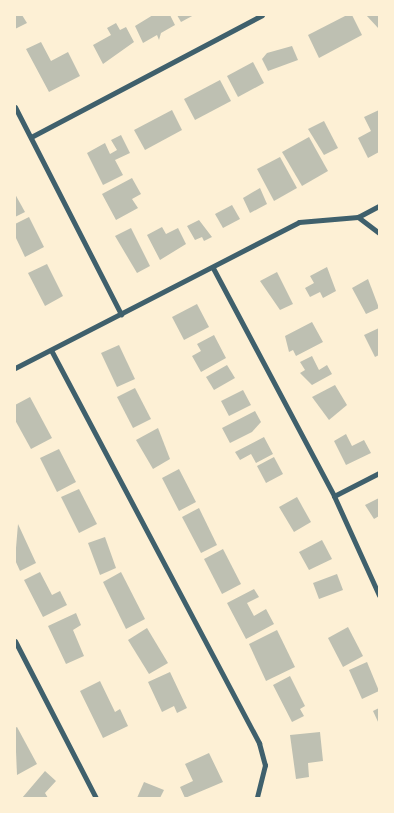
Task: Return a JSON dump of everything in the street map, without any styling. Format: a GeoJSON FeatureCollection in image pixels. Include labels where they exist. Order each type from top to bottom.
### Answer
{"type":"FeatureCollection","features":[{"type":"Feature","properties":{"kind":"street"},"geometry":{"type":"LineString","coordinates":[[31,137],[262,15]]}},
{"type":"Feature","properties":{"kind":"street"},"geometry":{"type":"LineString","coordinates":[[15,107],[121,314]]}},
{"type":"Feature","properties":{"kind":"street"},"geometry":{"type":"LineString","coordinates":[[15,368],[213,268],[299,222],[358,217],[379,206]]}},
{"type":"Feature","properties":{"kind":"street"},"geometry":{"type":"LineString","coordinates":[[358,217],[379,233]]}},
{"type":"Feature","properties":{"kind":"street"},"geometry":{"type":"LineString","coordinates":[[213,268],[334,496],[379,595]]}},
{"type":"Feature","properties":{"kind":"street"},"geometry":{"type":"LineString","coordinates":[[51,350],[259,743],[265,766],[257,798]]}},
{"type":"Feature","properties":{"kind":"street"},"geometry":{"type":"LineString","coordinates":[[334,496],[379,473]]}},
{"type":"Feature","properties":{"kind":"street"},"geometry":{"type":"LineString","coordinates":[[15,641],[96,798]]}},
{"type":"Feature","properties":{"kind":"building"},"geometry":{"type":"Polygon","coordinates":[[[15,15],[22,15],[27,23],[15,29],[15,15]]]}},
{"type":"Feature","properties":{"kind":"building"},"geometry":{"type":"Polygon","coordinates":[[[153,15],[170,15],[175,25],[161,33],[159,40],[157,35],[143,43],[135,26],[153,15]]]}},
{"type":"Feature","properties":{"kind":"building"},"geometry":{"type":"Polygon","coordinates":[[[177,15],[194,15],[181,22],[177,15]]]}},
{"type":"Feature","properties":{"kind":"building"},"geometry":{"type":"Polygon","coordinates":[[[347,15],[352,15],[362,35],[319,58],[308,35],[347,15]]]}},
{"type":"Feature","properties":{"kind":"building"},"geometry":{"type":"Polygon","coordinates":[[[366,15],[379,15],[379,29],[366,15]]]}},
{"type":"Feature","properties":{"kind":"building"},"geometry":{"type":"Polygon","coordinates":[[[116,23],[120,30],[126,27],[134,42],[103,64],[93,45],[111,35],[107,28],[116,23]]]}},
{"type":"Feature","properties":{"kind":"building"},"geometry":{"type":"Polygon","coordinates":[[[41,42],[51,61],[68,52],[80,76],[49,92],[26,49],[41,42]]]}},
{"type":"Feature","properties":{"kind":"building"},"geometry":{"type":"Polygon","coordinates":[[[292,46],[298,60],[268,71],[262,59],[267,53],[292,46]]]}},
{"type":"Feature","properties":{"kind":"building"},"geometry":{"type":"Polygon","coordinates":[[[253,62],[264,83],[238,97],[227,76],[253,62]]]}},
{"type":"Feature","properties":{"kind":"building"},"geometry":{"type":"Polygon","coordinates":[[[220,80],[231,101],[195,120],[184,99],[220,80]]]}},
{"type":"Feature","properties":{"kind":"building"},"geometry":{"type":"Polygon","coordinates":[[[172,110],[182,130],[145,150],[134,130],[172,110]]]}},
{"type":"Feature","properties":{"kind":"building"},"geometry":{"type":"Polygon","coordinates":[[[379,110],[379,152],[368,158],[358,138],[371,131],[364,117],[379,110]]]}},
{"type":"Feature","properties":{"kind":"building"},"geometry":{"type":"Polygon","coordinates":[[[324,121],[338,148],[324,155],[308,129],[324,121]]]}},
{"type":"Feature","properties":{"kind":"building"},"geometry":{"type":"Polygon","coordinates":[[[121,135],[130,153],[115,160],[123,175],[103,185],[87,153],[105,143],[110,154],[117,150],[111,140],[121,135]]]}},
{"type":"Feature","properties":{"kind":"building"},"geometry":{"type":"Polygon","coordinates":[[[309,137],[328,171],[302,186],[282,152],[309,137]]]}},
{"type":"Feature","properties":{"kind":"building"},"geometry":{"type":"Polygon","coordinates":[[[280,157],[297,188],[274,201],[257,169],[280,157]]]}},
{"type":"Feature","properties":{"kind":"building"},"geometry":{"type":"Polygon","coordinates":[[[132,178],[141,194],[132,199],[138,208],[116,220],[102,194],[132,178]]]}},
{"type":"Feature","properties":{"kind":"building"},"geometry":{"type":"Polygon","coordinates":[[[260,188],[267,204],[250,213],[243,198],[260,188]]]}},
{"type":"Feature","properties":{"kind":"building"},"geometry":{"type":"Polygon","coordinates":[[[15,194],[25,212],[15,217],[15,194]]]}},
{"type":"Feature","properties":{"kind":"building"},"geometry":{"type":"Polygon","coordinates":[[[232,205],[240,219],[223,228],[215,214],[232,205]]]}},
{"type":"Feature","properties":{"kind":"building"},"geometry":{"type":"Polygon","coordinates":[[[29,217],[44,247],[25,257],[15,236],[15,224],[29,217]]]}},
{"type":"Feature","properties":{"kind":"building"},"geometry":{"type":"Polygon","coordinates":[[[199,220],[212,237],[204,241],[202,237],[195,240],[187,226],[199,220]]]}},
{"type":"Feature","properties":{"kind":"building"},"geometry":{"type":"Polygon","coordinates":[[[162,227],[166,234],[178,228],[186,244],[160,260],[147,235],[162,227]]]}},
{"type":"Feature","properties":{"kind":"building"},"geometry":{"type":"Polygon","coordinates":[[[131,228],[150,266],[137,273],[115,236],[131,228]]]}},
{"type":"Feature","properties":{"kind":"building"},"geometry":{"type":"Polygon","coordinates":[[[47,264],[63,296],[45,306],[28,273],[47,264]]]}},
{"type":"Feature","properties":{"kind":"building"},"geometry":{"type":"Polygon","coordinates":[[[327,267],[336,291],[323,298],[320,292],[310,297],[305,288],[314,283],[310,276],[327,267]]]}},
{"type":"Feature","properties":{"kind":"building"},"geometry":{"type":"Polygon","coordinates":[[[277,272],[293,304],[280,310],[260,281],[277,272]]]}},
{"type":"Feature","properties":{"kind":"building"},"geometry":{"type":"Polygon","coordinates":[[[368,279],[379,308],[366,314],[352,288],[368,279]]]}},
{"type":"Feature","properties":{"kind":"building"},"geometry":{"type":"Polygon","coordinates":[[[197,304],[209,327],[184,340],[172,317],[197,304]]]}},
{"type":"Feature","properties":{"kind":"building"},"geometry":{"type":"Polygon","coordinates":[[[312,322],[323,342],[296,356],[293,350],[289,352],[285,336],[312,322]]]}},
{"type":"Feature","properties":{"kind":"building"},"geometry":{"type":"Polygon","coordinates":[[[379,328],[379,355],[375,357],[364,335],[379,328]]]}},
{"type":"Feature","properties":{"kind":"building"},"geometry":{"type":"Polygon","coordinates":[[[214,335],[226,358],[201,372],[192,356],[201,351],[197,344],[214,335]]]}},
{"type":"Feature","properties":{"kind":"building"},"geometry":{"type":"Polygon","coordinates":[[[119,345],[135,379],[117,387],[101,353],[119,345]]]}},
{"type":"Feature","properties":{"kind":"building"},"geometry":{"type":"Polygon","coordinates":[[[312,356],[319,370],[327,365],[332,374],[312,385],[300,373],[305,370],[300,362],[312,356]]]}},
{"type":"Feature","properties":{"kind":"building"},"geometry":{"type":"Polygon","coordinates":[[[227,365],[235,378],[214,390],[206,377],[227,365]]]}},
{"type":"Feature","properties":{"kind":"building"},"geometry":{"type":"Polygon","coordinates":[[[335,385],[347,405],[329,420],[312,397],[335,385]]]}},
{"type":"Feature","properties":{"kind":"building"},"geometry":{"type":"Polygon","coordinates":[[[135,388],[151,419],[133,428],[117,397],[135,388]]]}},
{"type":"Feature","properties":{"kind":"building"},"geometry":{"type":"Polygon","coordinates":[[[243,390],[251,405],[229,416],[221,401],[243,390]]]}},
{"type":"Feature","properties":{"kind":"building"},"geometry":{"type":"Polygon","coordinates":[[[30,397],[52,438],[31,449],[15,420],[15,405],[30,397]]]}},
{"type":"Feature","properties":{"kind":"building"},"geometry":{"type":"Polygon","coordinates":[[[255,411],[261,422],[252,432],[230,443],[222,428],[255,411]]]}},
{"type":"Feature","properties":{"kind":"building"},"geometry":{"type":"Polygon","coordinates":[[[158,428],[170,459],[153,469],[136,440],[158,428]]]}},
{"type":"Feature","properties":{"kind":"building"},"geometry":{"type":"Polygon","coordinates":[[[346,434],[352,446],[364,440],[371,453],[346,465],[334,441],[346,434]]]}},
{"type":"Feature","properties":{"kind":"building"},"geometry":{"type":"Polygon","coordinates":[[[264,437],[273,454],[256,463],[251,454],[240,460],[235,452],[264,437]]]}},
{"type":"Feature","properties":{"kind":"building"},"geometry":{"type":"Polygon","coordinates":[[[59,449],[76,482],[57,492],[40,458],[59,449]]]}},
{"type":"Feature","properties":{"kind":"building"},"geometry":{"type":"Polygon","coordinates":[[[274,457],[283,474],[266,483],[257,466],[274,457]]]}},
{"type":"Feature","properties":{"kind":"building"},"geometry":{"type":"Polygon","coordinates":[[[179,469],[196,502],[179,511],[162,478],[179,469]]]}},
{"type":"Feature","properties":{"kind":"building"},"geometry":{"type":"Polygon","coordinates":[[[79,489],[97,524],[79,533],[61,497],[79,489]]]}},
{"type":"Feature","properties":{"kind":"building"},"geometry":{"type":"Polygon","coordinates":[[[297,497],[311,522],[294,532],[279,507],[297,497]]]}},
{"type":"Feature","properties":{"kind":"building"},"geometry":{"type":"Polygon","coordinates":[[[379,498],[379,516],[374,519],[365,505],[379,498]]]}},
{"type":"Feature","properties":{"kind":"building"},"geometry":{"type":"Polygon","coordinates":[[[199,508],[217,545],[201,553],[182,517],[199,508]]]}},
{"type":"Feature","properties":{"kind":"building"},"geometry":{"type":"Polygon","coordinates":[[[18,524],[36,563],[20,571],[15,560],[18,524]]]}},
{"type":"Feature","properties":{"kind":"building"},"geometry":{"type":"Polygon","coordinates":[[[105,537],[116,568],[100,575],[88,543],[105,537]]]}},
{"type":"Feature","properties":{"kind":"building"},"geometry":{"type":"Polygon","coordinates":[[[322,540],[332,559],[309,570],[299,552],[322,540]]]}},
{"type":"Feature","properties":{"kind":"building"},"geometry":{"type":"Polygon","coordinates":[[[223,549],[241,584],[222,594],[204,559],[223,549]]]}},
{"type":"Feature","properties":{"kind":"building"},"geometry":{"type":"Polygon","coordinates":[[[40,572],[52,595],[60,591],[67,605],[43,617],[24,580],[40,572]]]}},
{"type":"Feature","properties":{"kind":"building"},"geometry":{"type":"Polygon","coordinates":[[[121,572],[145,619],[126,629],[103,582],[121,572]]]}},
{"type":"Feature","properties":{"kind":"building"},"geometry":{"type":"Polygon","coordinates":[[[337,574],[343,590],[319,599],[313,583],[337,574]]]}},
{"type":"Feature","properties":{"kind":"building"},"geometry":{"type":"Polygon","coordinates":[[[254,589],[259,597],[247,603],[254,616],[266,609],[274,624],[246,639],[227,603],[254,589]]]}},
{"type":"Feature","properties":{"kind":"building"},"geometry":{"type":"Polygon","coordinates":[[[76,613],[81,625],[73,630],[84,656],[66,664],[48,626],[76,613]]]}},
{"type":"Feature","properties":{"kind":"building"},"geometry":{"type":"Polygon","coordinates":[[[348,627],[363,656],[343,667],[328,638],[348,627]]]}},
{"type":"Feature","properties":{"kind":"building"},"geometry":{"type":"Polygon","coordinates":[[[147,628],[168,663],[149,674],[128,640],[147,628]]]}},
{"type":"Feature","properties":{"kind":"building"},"geometry":{"type":"Polygon","coordinates":[[[277,630],[295,667],[266,681],[249,644],[277,630]]]}},
{"type":"Feature","properties":{"kind":"building"},"geometry":{"type":"Polygon","coordinates":[[[367,662],[379,691],[362,699],[349,670],[367,662]]]}},
{"type":"Feature","properties":{"kind":"building"},"geometry":{"type":"Polygon","coordinates":[[[170,672],[187,708],[177,713],[174,706],[162,712],[148,682],[170,672]]]}},
{"type":"Feature","properties":{"kind":"building"},"geometry":{"type":"Polygon","coordinates":[[[290,676],[305,706],[300,709],[304,716],[292,722],[273,685],[290,676]]]}},
{"type":"Feature","properties":{"kind":"building"},"geometry":{"type":"Polygon","coordinates":[[[100,681],[115,712],[120,709],[128,726],[103,738],[80,691],[100,681]]]}},
{"type":"Feature","properties":{"kind":"building"},"geometry":{"type":"Polygon","coordinates":[[[379,708],[379,724],[373,711],[379,708]]]}},
{"type":"Feature","properties":{"kind":"building"},"geometry":{"type":"Polygon","coordinates":[[[17,727],[37,764],[17,775],[15,728],[17,727]]]}},
{"type":"Feature","properties":{"kind":"building"},"geometry":{"type":"Polygon","coordinates":[[[320,732],[323,761],[308,763],[309,777],[296,779],[290,735],[320,732]]]}},
{"type":"Feature","properties":{"kind":"building"},"geometry":{"type":"Polygon","coordinates":[[[209,753],[223,782],[185,798],[180,787],[193,781],[185,764],[209,753]]]}},
{"type":"Feature","properties":{"kind":"building"},"geometry":{"type":"Polygon","coordinates":[[[45,771],[56,781],[45,793],[48,798],[22,798],[45,771]]]}},
{"type":"Feature","properties":{"kind":"building"},"geometry":{"type":"Polygon","coordinates":[[[144,782],[164,790],[160,798],[137,798],[144,782]]]}}]}
